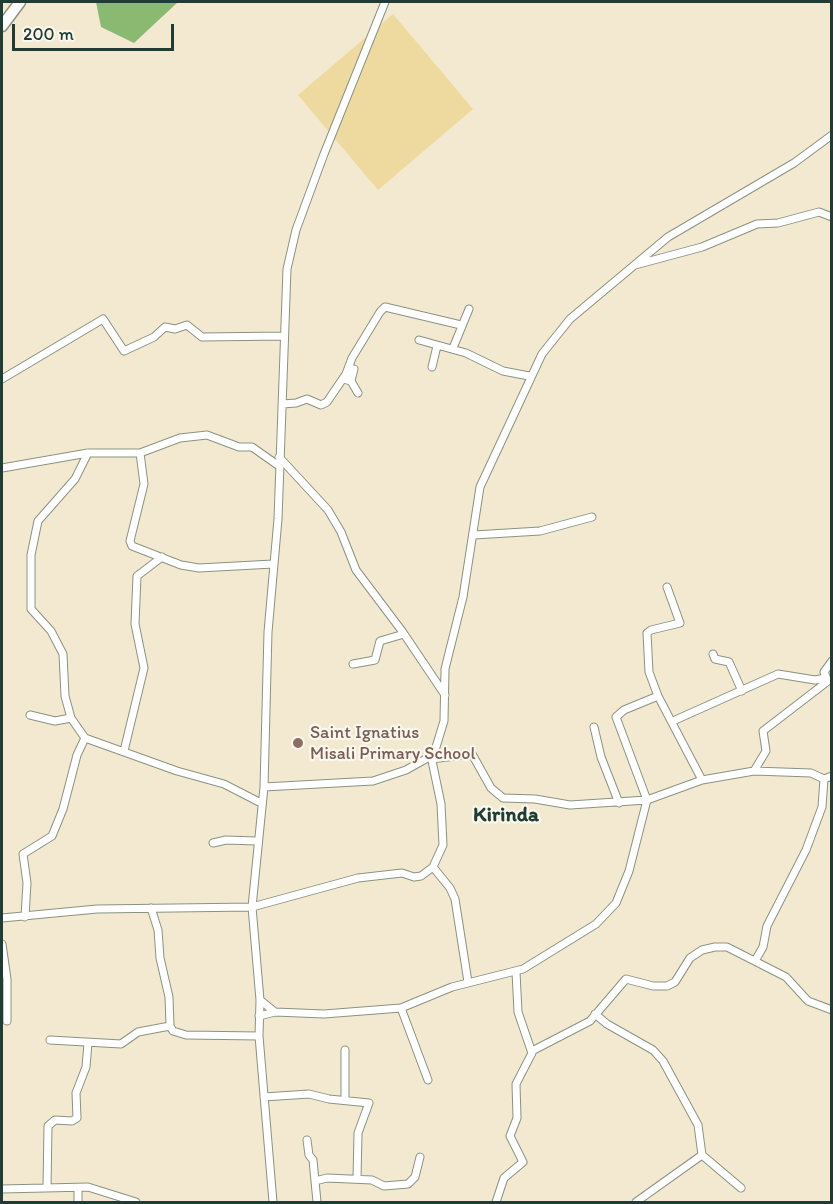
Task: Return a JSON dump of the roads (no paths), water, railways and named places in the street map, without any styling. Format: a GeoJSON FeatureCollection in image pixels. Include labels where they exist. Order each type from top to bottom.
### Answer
{"type":"FeatureCollection","features":[{"type":"Feature","properties":{"kind":"main road"},"geometry":{"type":"LineString","coordinates":[[2,26],[20,2]]}},
{"type":"Feature","properties":{"kind":"street"},"geometry":{"type":"LineString","coordinates":[[273,1203],[259,1036],[260,1000],[252,907],[264,787],[268,632],[278,519],[287,269],[296,230],[385,2]]}},
{"type":"Feature","properties":{"kind":"street"},"geometry":{"type":"LineString","coordinates":[[2,918],[97,909],[252,907],[358,878],[402,873],[414,878],[433,867],[444,845],[444,833],[431,758],[444,722],[445,669],[464,597],[480,488],[529,376],[559,330],[668,237],[794,163],[831,135]]}},
{"type":"Feature","properties":{"kind":"street"},"geometry":{"type":"LineString","coordinates":[[632,266],[702,247],[757,224],[778,223],[819,212],[831,217]]}},
{"type":"Feature","properties":{"kind":"street"},"geometry":{"type":"LineString","coordinates":[[347,380],[352,358],[385,308],[461,325]]}},
{"type":"Feature","properties":{"kind":"street"},"geometry":{"type":"LineString","coordinates":[[453,348],[469,309]]}},
{"type":"Feature","properties":{"kind":"street"},"geometry":{"type":"LineString","coordinates":[[2,379],[103,319],[124,351],[154,338],[165,327],[175,329],[187,325],[202,337],[284,336]]}},
{"type":"Feature","properties":{"kind":"street"},"geometry":{"type":"LineString","coordinates":[[419,340],[453,348],[503,371],[529,376]]}},
{"type":"Feature","properties":{"kind":"street"},"geometry":{"type":"LineString","coordinates":[[432,367],[437,346]]}},
{"type":"Feature","properties":{"kind":"street"},"geometry":{"type":"LineString","coordinates":[[283,404],[296,404],[307,399],[321,405],[347,380],[354,369]]}},
{"type":"Feature","properties":{"kind":"street"},"geometry":{"type":"LineString","coordinates":[[347,380],[358,393]]}},
{"type":"Feature","properties":{"kind":"street"},"geometry":{"type":"LineString","coordinates":[[2,468],[88,453],[140,453],[180,438],[207,435],[239,447],[252,447],[279,466]]}},
{"type":"Feature","properties":{"kind":"street"},"geometry":{"type":"LineString","coordinates":[[88,453],[75,479],[38,521],[31,555],[31,609],[51,631],[63,654],[65,696],[71,718],[85,738],[177,771],[224,784],[261,803]]}},
{"type":"Feature","properties":{"kind":"street"},"geometry":{"type":"LineString","coordinates":[[140,453],[144,484],[130,543],[146,553],[181,565],[199,568],[273,564]]}},
{"type":"Feature","properties":{"kind":"street"},"geometry":{"type":"LineString","coordinates":[[279,457],[328,510],[356,570],[404,634],[445,695]]}},
{"type":"Feature","properties":{"kind":"street"},"geometry":{"type":"LineString","coordinates":[[474,535],[540,531],[592,517]]}},
{"type":"Feature","properties":{"kind":"street"},"geometry":{"type":"LineString","coordinates":[[124,751],[144,668],[135,624],[138,576],[162,557]]}},
{"type":"Feature","properties":{"kind":"street"},"geometry":{"type":"LineString","coordinates":[[667,587],[680,624],[651,630],[646,640],[649,672],[657,696],[673,721],[702,780]]}},
{"type":"Feature","properties":{"kind":"street"},"geometry":{"type":"LineString","coordinates":[[353,664],[375,660],[381,641],[404,634]]}},
{"type":"Feature","properties":{"kind":"street"},"geometry":{"type":"LineString","coordinates":[[713,654],[715,659],[729,662],[742,691]]}},
{"type":"Feature","properties":{"kind":"street"},"geometry":{"type":"LineString","coordinates":[[828,681],[825,669],[831,661]]}},
{"type":"Feature","properties":{"kind":"street"},"geometry":{"type":"LineString","coordinates":[[673,721],[778,674],[828,681]]}},
{"type":"Feature","properties":{"kind":"street"},"geometry":{"type":"LineString","coordinates":[[754,771],[766,751],[763,731],[828,681]]}},
{"type":"Feature","properties":{"kind":"street"},"geometry":{"type":"LineString","coordinates":[[259,1016],[275,1012],[324,1014],[401,1008],[468,982],[516,972],[582,934],[607,915],[622,890],[629,871],[646,800],[616,717],[624,710],[657,696]]}},
{"type":"Feature","properties":{"kind":"street"},"geometry":{"type":"LineString","coordinates":[[30,716],[55,721],[71,718]]}},
{"type":"Feature","properties":{"kind":"street"},"geometry":{"type":"LineString","coordinates":[[594,727],[601,757],[619,803]]}},
{"type":"Feature","properties":{"kind":"street"},"geometry":{"type":"LineString","coordinates":[[25,916],[27,884],[22,854],[52,836],[63,809],[77,755],[85,738]]}},
{"type":"Feature","properties":{"kind":"street"},"geometry":{"type":"LineString","coordinates":[[264,787],[373,781],[406,770],[431,758],[472,754],[491,788],[503,798],[570,805],[646,800],[702,780],[754,771],[811,773],[828,778],[824,802],[806,850],[767,926],[763,947],[754,961]]}},
{"type":"Feature","properties":{"kind":"street"},"geometry":{"type":"LineString","coordinates":[[213,843],[226,840],[257,841]]}},
{"type":"Feature","properties":{"kind":"street"},"geometry":{"type":"LineString","coordinates":[[433,867],[450,888],[454,899],[468,982]]}},
{"type":"Feature","properties":{"kind":"street"},"geometry":{"type":"LineString","coordinates":[[151,909],[158,930],[160,958],[170,997],[170,1026],[175,1033],[259,1036]]}},
{"type":"Feature","properties":{"kind":"street"},"geometry":{"type":"LineString","coordinates":[[2,944],[7,979],[7,1020]]}},
{"type":"Feature","properties":{"kind":"street"},"geometry":{"type":"LineString","coordinates":[[533,1047],[557,1039],[590,1021],[626,979],[662,987],[672,984],[690,958],[702,950],[727,947],[789,980],[808,1001],[831,1010]]}},
{"type":"Feature","properties":{"kind":"street"},"geometry":{"type":"LineString","coordinates":[[496,1203],[504,1178],[524,1162],[510,1136],[517,1118],[516,1084],[531,1060],[533,1047],[518,1012],[516,972]]}},
{"type":"Feature","properties":{"kind":"street"},"geometry":{"type":"LineString","coordinates":[[260,1000],[275,1012]]}},
{"type":"Feature","properties":{"kind":"street"},"geometry":{"type":"LineString","coordinates":[[401,1008],[428,1080]]}},
{"type":"Feature","properties":{"kind":"street"},"geometry":{"type":"LineString","coordinates":[[595,1014],[607,1024],[653,1050],[663,1061],[698,1125],[702,1155],[741,1188]]}},
{"type":"Feature","properties":{"kind":"street"},"geometry":{"type":"LineString","coordinates":[[50,1040],[121,1044],[138,1032],[170,1026]]}},
{"type":"Feature","properties":{"kind":"street"},"geometry":{"type":"LineString","coordinates":[[47,1188],[48,1126],[55,1120],[72,1121],[77,1118],[76,1093],[86,1067],[88,1043]]}},
{"type":"Feature","properties":{"kind":"street"},"geometry":{"type":"LineString","coordinates":[[345,1050],[345,1100]]}},
{"type":"Feature","properties":{"kind":"street"},"geometry":{"type":"LineString","coordinates":[[264,1097],[309,1094],[365,1101],[370,1105],[358,1133],[357,1179]]}},
{"type":"Feature","properties":{"kind":"street"},"geometry":{"type":"LineString","coordinates":[[307,1140],[309,1155],[313,1160],[316,1203]]}},
{"type":"Feature","properties":{"kind":"street"},"geometry":{"type":"LineString","coordinates":[[636,1203],[702,1155]]}},
{"type":"Feature","properties":{"kind":"street"},"geometry":{"type":"LineString","coordinates":[[315,1182],[327,1178],[372,1180],[384,1186],[408,1184],[415,1178],[420,1157]]}},
{"type":"Feature","properties":{"kind":"street"},"geometry":{"type":"LineString","coordinates":[[78,1188],[78,1203]]}},
{"type":"Feature","properties":{"kind":"street"},"geometry":{"type":"LineString","coordinates":[[2,1189],[102,1190],[136,1203]]}},
{"type":"Feature","properties":{"kind":"place","name":"Saint Ignatius Misali Primary School"},"geometry":{"type":"Point","coordinates":[298,743]}},
{"type":"Feature","properties":{"kind":"district","name":"Kirinda"},"geometry":{"type":"Point","coordinates":[506,816]}}]}
